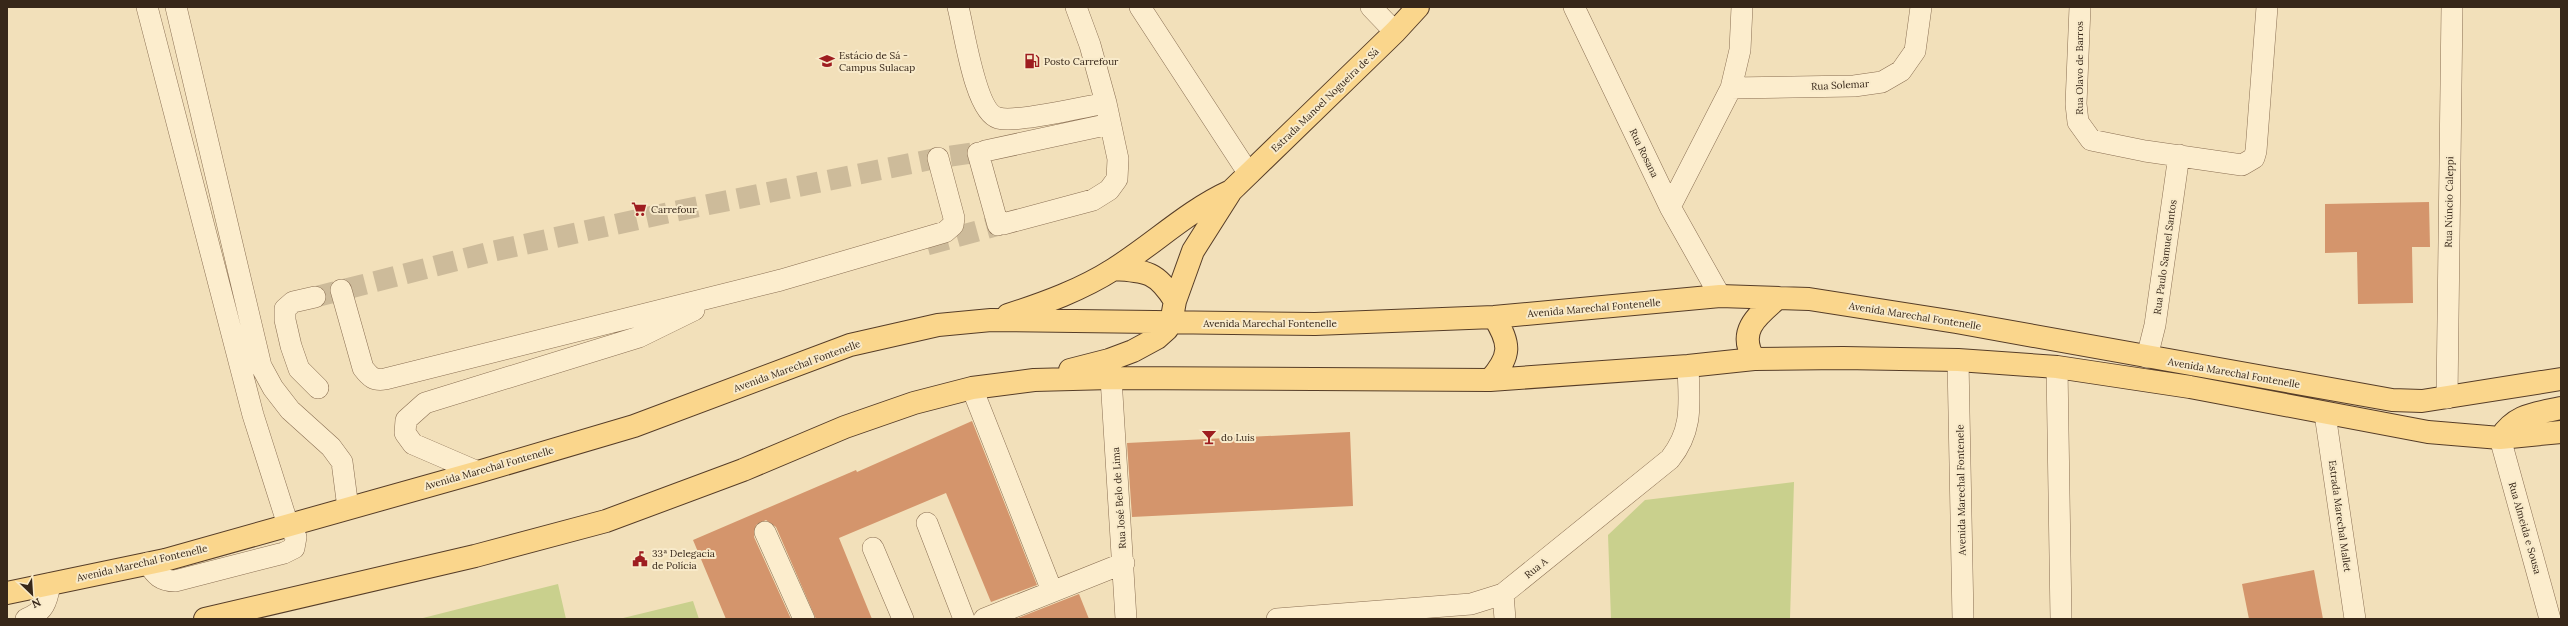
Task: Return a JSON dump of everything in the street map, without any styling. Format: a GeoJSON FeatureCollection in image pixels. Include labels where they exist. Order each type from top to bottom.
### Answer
{"type":"FeatureCollection","features":[{"type":"Feature","properties":{"kind":"main road","name":"Estrada Manoel Nogueira de Sá"},"geometry":{"type":"LineString","coordinates":[[991,320],[1040,305],[1078,289],[1114,269],[1187,214],[1230,191],[1396,32],[1418,7]]}},
{"type":"Feature","properties":{"kind":"main road","name":"Estrada Manoel Nogueira de Sá"},"geometry":{"type":"LineString","coordinates":[[1171,323],[1175,301],[1193,251],[1230,191]]}},
{"type":"Feature","properties":{"kind":"main road"},"geometry":{"type":"LineString","coordinates":[[1114,269],[1140,271],[1161,280],[1175,301]]}},
{"type":"Feature","properties":{"kind":"main road","name":"Avenida Marechal Fontenelle"},"geometry":{"type":"LineString","coordinates":[[7,593],[148,564],[478,472],[634,426],[850,345],[938,325],[991,320],[1315,324],[1494,317],[1720,296],[1810,298],[1956,322],[2392,400],[2422,402],[2561,380]]}},
{"type":"Feature","properties":{"kind":"main road"},"geometry":{"type":"LineString","coordinates":[[1754,359],[1747,348],[1751,325],[1760,313],[1778,298]]}},
{"type":"Feature","properties":{"kind":"main road"},"geometry":{"type":"LineString","coordinates":[[1490,380],[1506,358],[1507,346],[1503,331],[1494,317]]}},
{"type":"Feature","properties":{"kind":"main road"},"geometry":{"type":"LineString","coordinates":[[1034,380],[1110,360],[1132,351],[1157,338],[1171,323]]}},
{"type":"Feature","properties":{"kind":"main road"},"geometry":{"type":"LineString","coordinates":[[204,619],[475,556],[606,522],[743,470],[845,427],[914,403],[972,388],[1034,380],[1111,378],[1490,380],[1688,366],[1754,359],[1843,358],[1958,360],[2057,367],[2190,387],[2325,414],[2428,432],[2500,438],[2561,432]]}},
{"type":"Feature","properties":{"kind":"main road"},"geometry":{"type":"LineString","coordinates":[[2500,438],[2510,424],[2531,414],[2561,408]]}},
{"type":"Feature","properties":{"kind":"street"},"geometry":{"type":"LineString","coordinates":[[147,7],[253,415],[288,525]]}},
{"type":"Feature","properties":{"kind":"street"},"geometry":{"type":"LineString","coordinates":[[176,7],[261,366],[273,388],[290,410],[331,447],[342,462],[345,475],[348,508]]}},
{"type":"Feature","properties":{"kind":"street"},"geometry":{"type":"LineString","coordinates":[[958,7],[978,92],[987,110],[997,118],[1014,119],[1106,103]]}},
{"type":"Feature","properties":{"kind":"street"},"geometry":{"type":"LineString","coordinates":[[1076,7],[1090,45],[1106,103],[1118,159],[1118,179],[1109,190],[1093,200],[1000,224],[981,152],[1110,124]]}},
{"type":"Feature","properties":{"kind":"street"},"geometry":{"type":"LineString","coordinates":[[1140,7],[1249,174]]}},
{"type":"Feature","properties":{"kind":"street"},"geometry":{"type":"LineString","coordinates":[[1371,7],[1396,32]]}},
{"type":"Feature","properties":{"kind":"street","name":"Rua Rosana"},"geometry":{"type":"LineString","coordinates":[[1574,7],[1670,207],[1720,296]]}},
{"type":"Feature","properties":{"kind":"street"},"geometry":{"type":"LineString","coordinates":[[1670,207],[1731,88],[1740,50],[1742,7]]}},
{"type":"Feature","properties":{"kind":"street","name":"Rua Solemar"},"geometry":{"type":"LineString","coordinates":[[1731,88],[1854,86],[1882,82],[1901,71],[1915,51],[1921,7]]}},
{"type":"Feature","properties":{"kind":"street","name":"Rua Olavo de Barros"},"geometry":{"type":"LineString","coordinates":[[2080,7],[2077,44],[2078,122],[2091,140],[2100,144],[2179,156]]}},
{"type":"Feature","properties":{"kind":"street"},"geometry":{"type":"LineString","coordinates":[[2179,156],[2242,165],[2254,158],[2267,7]]}},
{"type":"Feature","properties":{"kind":"street","name":"Rua Núncio Caleppi"},"geometry":{"type":"LineString","coordinates":[[2447,398],[2452,7]]}},
{"type":"Feature","properties":{"kind":"street","name":"Rua Paulo Samuel Santos"},"geometry":{"type":"LineString","coordinates":[[2147,357],[2155,325],[2179,156]]}},
{"type":"Feature","properties":{"kind":"street"},"geometry":{"type":"LineString","coordinates":[[341,290],[363,368],[370,377],[378,381],[770,283],[945,232],[953,225],[954,218],[938,158]]}},
{"type":"Feature","properties":{"kind":"street"},"geometry":{"type":"LineString","coordinates":[[315,297],[294,302],[285,309],[285,320],[299,369],[318,388]]}},
{"type":"Feature","properties":{"kind":"street"},"geometry":{"type":"LineString","coordinates":[[478,472],[413,444],[405,433],[406,420],[425,403],[639,337],[689,312],[712,305]]}},
{"type":"Feature","properties":{"kind":"street","name":"Avenida Marechal Fontenele"},"geometry":{"type":"LineString","coordinates":[[1958,360],[1963,619]]}},
{"type":"Feature","properties":{"kind":"street","name":"Rua A"},"geometry":{"type":"LineString","coordinates":[[1276,619],[1471,604],[1503,594],[1674,454],[1682,444],[1689,417],[1688,366]]}},
{"type":"Feature","properties":{"kind":"street"},"geometry":{"type":"LineString","coordinates":[[2057,367],[2061,619]]}},
{"type":"Feature","properties":{"kind":"street","name":"Rua José Belo de Lima"},"geometry":{"type":"LineString","coordinates":[[1111,378],[1124,563],[1126,619]]}},
{"type":"Feature","properties":{"kind":"street"},"geometry":{"type":"LineString","coordinates":[[972,388],[1052,591]]}},
{"type":"Feature","properties":{"kind":"street","name":"Estrada Marechal Mallet"},"geometry":{"type":"LineString","coordinates":[[2325,414],[2355,619]]}},
{"type":"Feature","properties":{"kind":"street","name":"Rua Almeida e Sousa"},"geometry":{"type":"LineString","coordinates":[[2500,438],[2550,619]]}},
{"type":"Feature","properties":{"kind":"street"},"geometry":{"type":"LineString","coordinates":[[927,523],[964,619]]}},
{"type":"Feature","properties":{"kind":"street"},"geometry":{"type":"LineString","coordinates":[[765,532],[804,619]]}},
{"type":"Feature","properties":{"kind":"street"},"geometry":{"type":"LineString","coordinates":[[873,548],[903,619]]}},
{"type":"Feature","properties":{"kind":"street"},"geometry":{"type":"LineString","coordinates":[[984,619],[1021,612],[1052,591],[1124,563]]}},
{"type":"Feature","properties":{"kind":"street"},"geometry":{"type":"LineString","coordinates":[[26,619],[38,613],[45,607],[50,584]]}},
{"type":"Feature","properties":{"kind":"street"},"geometry":{"type":"LineString","coordinates":[[1503,594],[1505,619]]}},
{"type":"Feature","properties":{"kind":"green space"},"geometry":{"type":"Polygon","coordinates":[[[1794,482],[1790,619],[1611,619],[1608,535],[1645,500],[1794,482]]]}},
{"type":"Feature","properties":{"kind":"green space"},"geometry":{"type":"Polygon","coordinates":[[[558,584],[566,619],[419,619],[558,584]]]}},
{"type":"Feature","properties":{"kind":"green space"},"geometry":{"type":"Polygon","coordinates":[[[693,601],[699,619],[619,619],[693,601]]]}},
{"type":"Feature","properties":{"kind":"building"},"geometry":{"type":"Polygon","coordinates":[[[2429,202],[2430,247],[2412,247],[2413,303],[2358,304],[2357,252],[2325,253],[2325,204],[2429,202]]]}},
{"type":"Feature","properties":{"kind":"building"},"geometry":{"type":"Polygon","coordinates":[[[972,421],[1037,585],[991,602],[946,493],[839,538],[872,619],[816,619],[776,527],[766,520],[756,525],[754,537],[791,619],[726,619],[693,540],[856,470],[857,472],[972,421]]]}},
{"type":"Feature","properties":{"kind":"building"},"geometry":{"type":"Polygon","coordinates":[[[1350,432],[1353,506],[1132,517],[1127,443],[1350,432]]]}},
{"type":"Feature","properties":{"kind":"building"},"geometry":{"type":"Polygon","coordinates":[[[2314,570],[2323,619],[2249,619],[2242,584],[2314,570]]]}},
{"type":"Feature","properties":{"kind":"building"},"geometry":{"type":"Polygon","coordinates":[[[1079,594],[1089,619],[1018,619],[1018,618],[1079,594]]]}},
{"type":"Feature","properties":{"kind":"tunnel"},"geometry":{"type":"LineString","coordinates":[[315,297],[490,252],[667,213],[938,158],[985,151]]}},
{"type":"Feature","properties":{"kind":"tunnel"},"geometry":{"type":"LineString","coordinates":[[927,245],[1003,224]]}},
{"type":"Feature","properties":{"kind":"place","name":"Estácio de Sá - Campus Sulacap"},"geometry":{"type":"Point","coordinates":[827,61]}},
{"type":"Feature","properties":{"kind":"place","name":"Posto Carrefour"},"geometry":{"type":"Point","coordinates":[1032,61]}},
{"type":"Feature","properties":{"kind":"place","name":"Carrefour"},"geometry":{"type":"Point","coordinates":[639,209]}},
{"type":"Feature","properties":{"kind":"place","name":"do Luis"},"geometry":{"type":"Point","coordinates":[1209,437]}},
{"type":"Feature","properties":{"kind":"place","name":"33ª Delegacia de Polícia"},"geometry":{"type":"Point","coordinates":[640,559]}}]}
